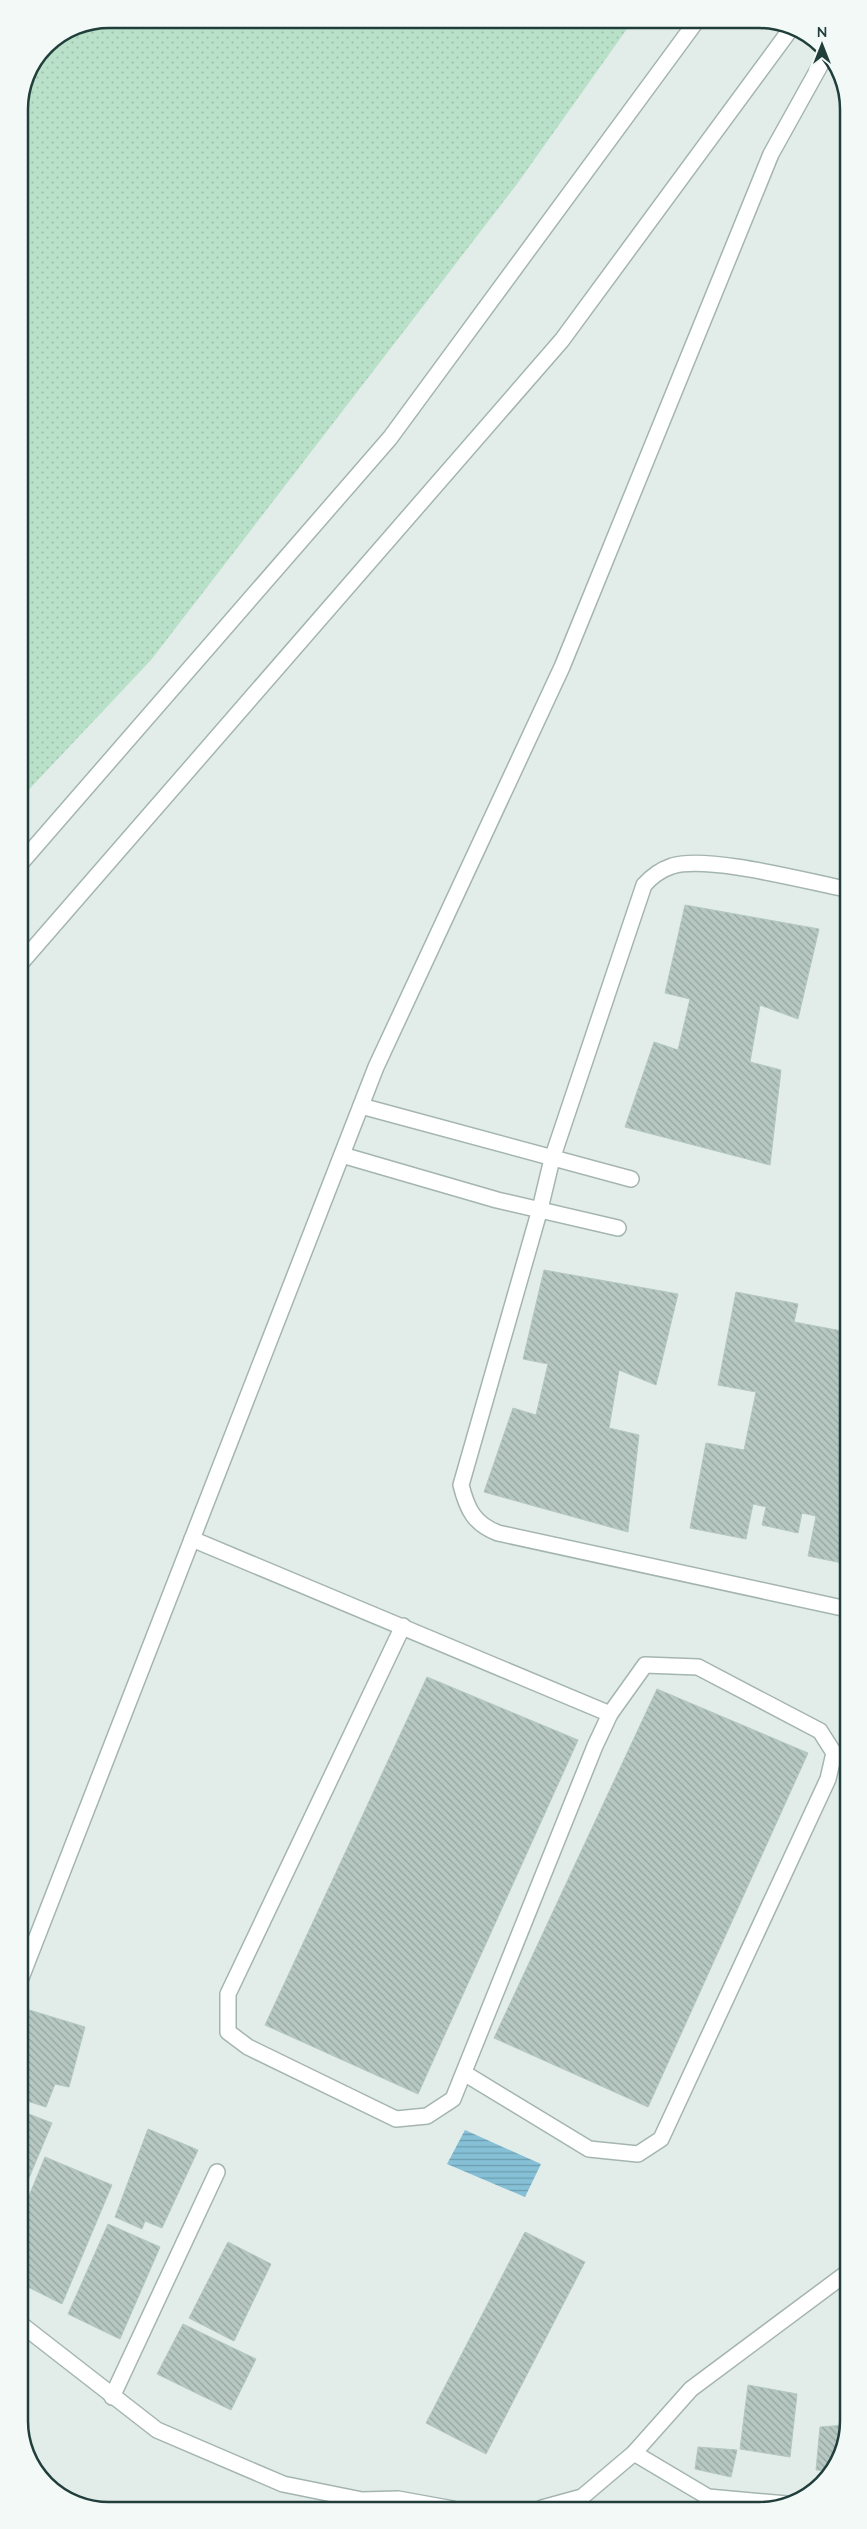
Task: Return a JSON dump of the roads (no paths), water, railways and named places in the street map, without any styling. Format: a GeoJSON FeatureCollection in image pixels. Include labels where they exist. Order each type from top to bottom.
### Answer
{"type":"FeatureCollection","features":[{"type":"Feature","properties":{"kind":"street"},"geometry":{"type":"LineString","coordinates":[[28,855],[390,438],[691,28]]}},
{"type":"Feature","properties":{"kind":"street"},"geometry":{"type":"LineString","coordinates":[[28,955],[562,340],[787,33]]}},
{"type":"Feature","properties":{"kind":"street"},"geometry":{"type":"LineString","coordinates":[[28,1960],[381,1058],[562,667],[771,154],[817,70]]}},
{"type":"Feature","properties":{"kind":"street"},"geometry":{"type":"LineString","coordinates":[[840,888],[707,863],[673,866],[652,876],[644,886],[552,1159],[540,1209],[461,1485],[466,1505],[474,1518],[484,1528],[498,1533],[840,1606]]}},
{"type":"Feature","properties":{"kind":"street"},"geometry":{"type":"LineString","coordinates":[[361,1106],[631,1179]]}},
{"type":"Feature","properties":{"kind":"street"},"geometry":{"type":"LineString","coordinates":[[342,1155],[497,1200],[618,1228]]}},
{"type":"Feature","properties":{"kind":"street"},"geometry":{"type":"LineString","coordinates":[[192,1538],[610,1714]]}},
{"type":"Feature","properties":{"kind":"street"},"geometry":{"type":"LineString","coordinates":[[404,1626],[228,1994],[228,2032],[248,2047],[396,2119],[427,2116],[453,2099],[595,1746],[610,1714],[645,1665],[698,1667],[820,1731],[834,1753],[828,1779],[661,2139],[638,2154],[589,2148],[464,2073]]}},
{"type":"Feature","properties":{"kind":"street"},"geometry":{"type":"LineString","coordinates":[[112,2397],[217,2172]]}},
{"type":"Feature","properties":{"kind":"street"},"geometry":{"type":"LineString","coordinates":[[565,2502],[582,2497],[634,2453],[691,2388],[840,2278]]}},
{"type":"Feature","properties":{"kind":"street"},"geometry":{"type":"LineString","coordinates":[[28,2330],[112,2397],[157,2430],[283,2484],[333,2501]]}},
{"type":"Feature","properties":{"kind":"street"},"geometry":{"type":"LineString","coordinates":[[634,2453],[708,2497],[761,2502]]}},
{"type":"Feature","properties":{"kind":"street"},"geometry":{"type":"LineString","coordinates":[[380,2501],[398,2498],[417,2501]]}},
{"type":"Feature","properties":{"kind":"water"},"geometry":{"type":"Polygon","coordinates":[[[465,2130],[541,2164],[525,2197],[447,2164],[465,2130]]]}}]}
